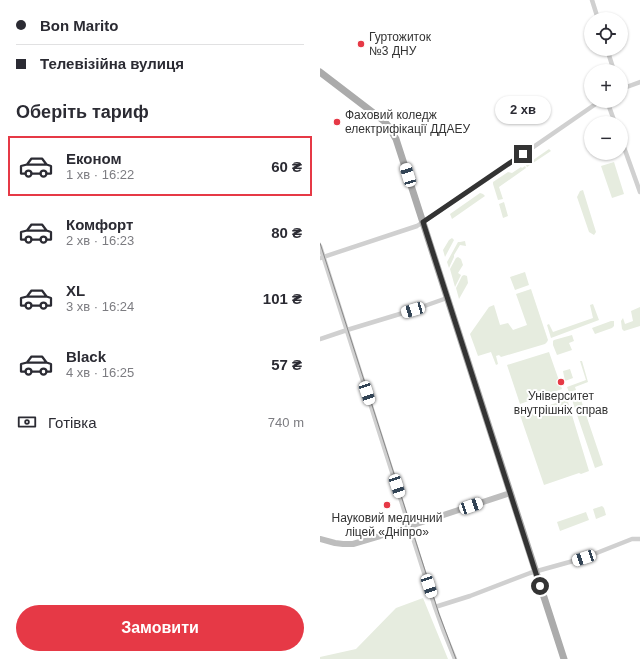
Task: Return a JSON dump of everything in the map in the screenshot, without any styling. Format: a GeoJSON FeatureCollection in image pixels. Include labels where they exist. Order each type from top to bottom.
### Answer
{"type":"FeatureCollection","features":[{"type":"Feature","properties":{"kind":"main road"},"geometry":{"type":"LineString","coordinates":[[320,72],[377,115],[389,127],[396,139],[564,659]]}},
{"type":"Feature","properties":{"kind":"main road"},"geometry":{"type":"LineString","coordinates":[[320,539],[335,543],[353,544],[510,493]]}},
{"type":"Feature","properties":{"kind":"street"},"geometry":{"type":"LineString","coordinates":[[592,0],[596,12]]}},
{"type":"Feature","properties":{"kind":"street"},"geometry":{"type":"LineString","coordinates":[[628,86],[640,82]]}},
{"type":"Feature","properties":{"kind":"street"},"geometry":{"type":"LineString","coordinates":[[322,257],[411,228],[423,222],[590,108]]}},
{"type":"Feature","properties":{"kind":"street"},"geometry":{"type":"LineString","coordinates":[[628,159],[640,192]]}},
{"type":"Feature","properties":{"kind":"street"},"geometry":{"type":"LineString","coordinates":[[320,246],[322,257],[347,330],[435,607],[455,659]]}},
{"type":"Feature","properties":{"kind":"street"},"geometry":{"type":"LineString","coordinates":[[320,339],[447,298]]}},
{"type":"Feature","properties":{"kind":"street"},"geometry":{"type":"LineString","coordinates":[[435,607],[536,572],[584,558],[632,539],[640,539]]}},
{"type":"Feature","properties":{"kind":"shaded area"},"geometry":{"type":"Polygon","coordinates":[[[549,149],[551,151],[527,167],[526,165],[549,149]]]}},
{"type":"Feature","properties":{"kind":"shaded area"},"geometry":{"type":"Polygon","coordinates":[[[614,162],[624,194],[612,198],[601,166],[614,162]]]}},
{"type":"Feature","properties":{"kind":"shaded area"},"geometry":{"type":"Polygon","coordinates":[[[525,166],[526,168],[499,187],[503,199],[498,200],[493,182],[508,172],[512,173],[525,166]]]}},
{"type":"Feature","properties":{"kind":"shaded area"},"geometry":{"type":"Polygon","coordinates":[[[583,190],[596,232],[594,235],[589,232],[577,197],[580,191],[583,190]]]}},
{"type":"Feature","properties":{"kind":"shaded area"},"geometry":{"type":"Polygon","coordinates":[[[480,193],[485,196],[452,219],[450,214],[480,193]]]}},
{"type":"Feature","properties":{"kind":"shaded area"},"geometry":{"type":"Polygon","coordinates":[[[504,202],[508,216],[503,218],[499,204],[504,202]]]}},
{"type":"Feature","properties":{"kind":"shaded area"},"geometry":{"type":"Polygon","coordinates":[[[452,238],[454,240],[445,257],[443,250],[452,238]]]}},
{"type":"Feature","properties":{"kind":"shaded area"},"geometry":{"type":"Polygon","coordinates":[[[465,241],[466,246],[460,245],[449,268],[447,262],[458,242],[465,241]]]}},
{"type":"Feature","properties":{"kind":"shaded area"},"geometry":{"type":"Polygon","coordinates":[[[458,257],[461,259],[463,265],[458,273],[461,275],[455,287],[450,269],[458,257]]]}},
{"type":"Feature","properties":{"kind":"shaded area"},"geometry":{"type":"Polygon","coordinates":[[[525,272],[529,285],[515,290],[510,277],[525,272]]]}},
{"type":"Feature","properties":{"kind":"shaded area"},"geometry":{"type":"Polygon","coordinates":[[[464,275],[467,276],[468,283],[459,299],[456,288],[464,275]]]}},
{"type":"Feature","properties":{"kind":"shaded area"},"geometry":{"type":"Polygon","coordinates":[[[531,289],[548,340],[547,342],[545,344],[501,357],[499,355],[496,356],[498,364],[496,365],[491,352],[478,356],[470,334],[489,307],[494,305],[500,325],[508,323],[513,330],[527,325],[516,294],[531,289]]]}},
{"type":"Feature","properties":{"kind":"shaded area"},"geometry":{"type":"Polygon","coordinates":[[[593,304],[599,320],[551,338],[547,325],[549,324],[553,332],[593,318],[590,305],[593,304]]]}},
{"type":"Feature","properties":{"kind":"shaded area"},"geometry":{"type":"Polygon","coordinates":[[[640,307],[640,326],[624,331],[622,329],[621,321],[623,318],[625,324],[633,321],[631,311],[640,307]]]}},
{"type":"Feature","properties":{"kind":"shaded area"},"geometry":{"type":"Polygon","coordinates":[[[614,321],[614,326],[612,328],[595,334],[592,328],[614,321]]]}},
{"type":"Feature","properties":{"kind":"shaded area"},"geometry":{"type":"Polygon","coordinates":[[[572,335],[574,341],[569,343],[572,350],[557,355],[553,341],[572,335]]]}},
{"type":"Feature","properties":{"kind":"shaded area"},"geometry":{"type":"Polygon","coordinates":[[[549,352],[562,389],[520,404],[507,365],[549,352]]]}},
{"type":"Feature","properties":{"kind":"shaded area"},"geometry":{"type":"Polygon","coordinates":[[[580,361],[582,361],[588,382],[575,387],[576,390],[569,392],[567,387],[586,380],[580,361]]]}},
{"type":"Feature","properties":{"kind":"shaded area"},"geometry":{"type":"Polygon","coordinates":[[[570,369],[573,378],[565,381],[563,371],[570,369]]]}},
{"type":"Feature","properties":{"kind":"shaded area"},"geometry":{"type":"Polygon","coordinates":[[[579,394],[603,465],[595,468],[571,397],[579,394]]]}},
{"type":"Feature","properties":{"kind":"shaded area"},"geometry":{"type":"Polygon","coordinates":[[[565,400],[568,402],[589,471],[544,485],[520,415],[565,400]]]}},
{"type":"Feature","properties":{"kind":"shaded area"},"geometry":{"type":"Polygon","coordinates":[[[602,506],[606,515],[596,519],[593,509],[602,506]]]}},
{"type":"Feature","properties":{"kind":"shaded area"},"geometry":{"type":"Polygon","coordinates":[[[586,512],[589,520],[560,531],[557,522],[586,512]]]}},
{"type":"Feature","properties":{"kind":"shaded area"},"geometry":{"type":"Polygon","coordinates":[[[423,598],[448,659],[320,659],[320,657],[356,649],[396,608],[423,598]]]}},
{"type":"Feature","properties":{"kind":"tram line"},"geometry":{"type":"LineString","coordinates":[[320,243],[439,614],[456,659]]}},
{"type":"Feature","properties":{"kind":"place","name":"Гуртожиток №3 ДНУ"},"geometry":{"type":"Point","coordinates":[361,44]}},
{"type":"Feature","properties":{"kind":"place","name":"Фаховий коледж електрифікації ДДАЕУ"},"geometry":{"type":"Point","coordinates":[337,122]}},
{"type":"Feature","properties":{"kind":"place","name":"Університет внутрішніх справ"},"geometry":{"type":"Point","coordinates":[561,382]}},
{"type":"Feature","properties":{"kind":"place","name":"Науковий медичний ліцей «Дніпро»"},"geometry":{"type":"Point","coordinates":[387,505]}},
{"type":"Feature","properties":{"kind":"route"},"geometry":{"type":"LineString","coordinates":[[523,154],[423,222],[540,586]]}}]}
